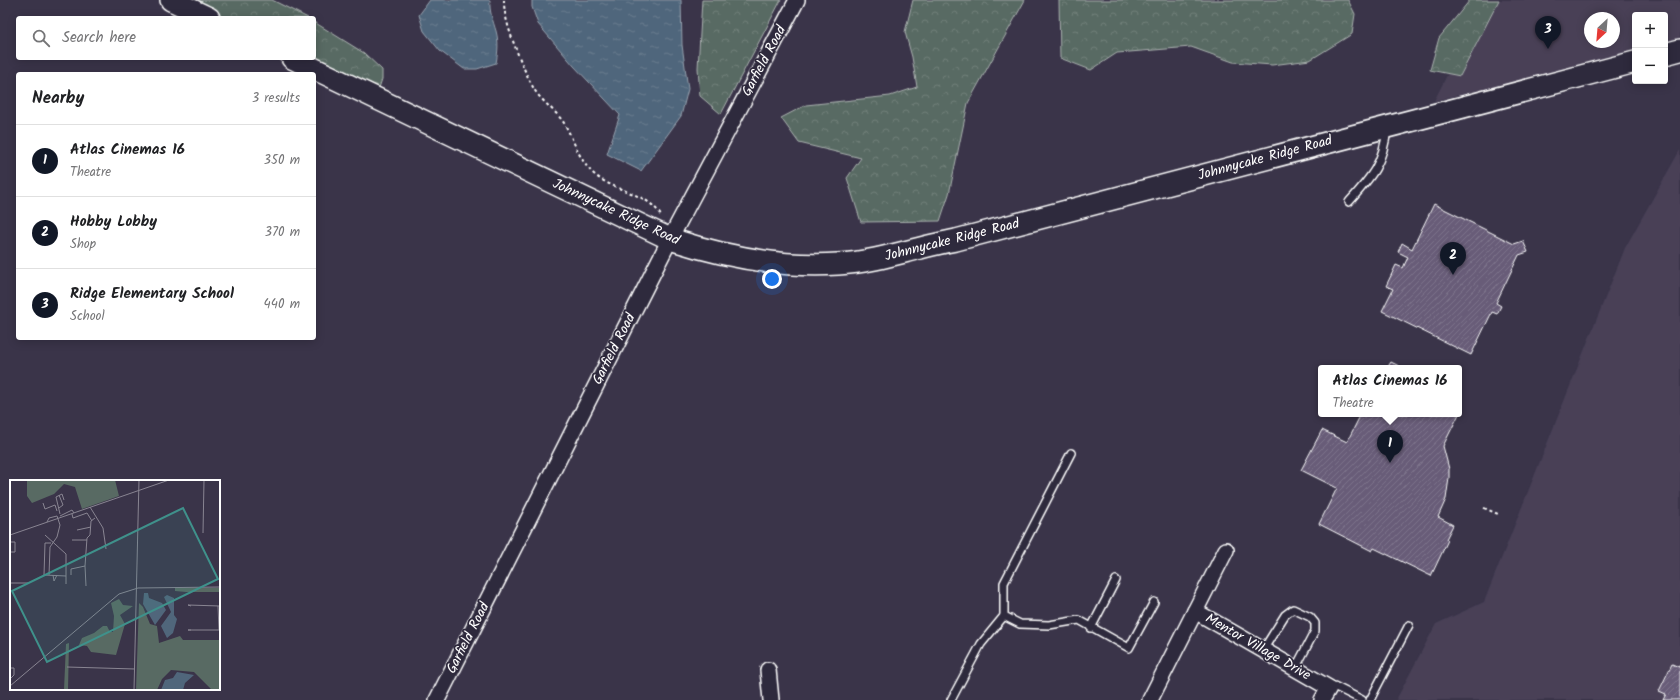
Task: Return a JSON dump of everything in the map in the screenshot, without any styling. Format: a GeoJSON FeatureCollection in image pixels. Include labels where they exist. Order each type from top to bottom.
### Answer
{"type":"FeatureCollection","features":[{"type":"Feature","properties":{"kind":"main road"},"geometry":{"type":"LineString","coordinates":[[171,0],[205,16]]}},
{"type":"Feature","properties":{"kind":"main road"},"geometry":{"type":"LineString","coordinates":[[1668,53],[1680,50]]}},
{"type":"Feature","properties":{"kind":"main road","name":"Johnnycake Ridge Road"},"geometry":{"type":"LineString","coordinates":[[296,60],[663,236],[710,252],[797,263],[838,264],[881,258],[979,234],[1632,63]]}},
{"type":"Feature","properties":{"kind":"street","name":"Garfield Road"},"geometry":{"type":"LineString","coordinates":[[437,700],[663,236],[797,0]]}},
{"type":"Feature","properties":{"kind":"street","name":"Mentor Village Drive"},"geometry":{"type":"LineString","coordinates":[[1150,700],[1226,550]]}},
{"type":"Feature","properties":{"kind":"street","name":"Mentor Village Drive"},"geometry":{"type":"LineString","coordinates":[[1195,611],[1296,669],[1325,694]]}},
{"type":"Feature","properties":{"kind":"street"},"geometry":{"type":"LineString","coordinates":[[768,670],[771,700]]}},
{"type":"Feature","properties":{"kind":"lane"},"geometry":{"type":"LineString","coordinates":[[1349,202],[1370,178],[1383,155],[1387,126]]}},
{"type":"Feature","properties":{"kind":"lane"},"geometry":{"type":"LineString","coordinates":[[951,700],[981,644],[1004,616],[1004,583],[1071,453]]}},
{"type":"Feature","properties":{"kind":"lane"},"geometry":{"type":"LineString","coordinates":[[1091,628],[1116,580]]}},
{"type":"Feature","properties":{"kind":"lane"},"geometry":{"type":"LineString","coordinates":[[1004,616],[1020,624],[1050,625],[1079,620],[1129,648],[1154,602]]}},
{"type":"Feature","properties":{"kind":"lane"},"geometry":{"type":"LineString","coordinates":[[1264,650],[1285,615],[1293,609],[1310,617],[1315,624],[1315,631],[1296,669]]}},
{"type":"Feature","properties":{"kind":"lane"},"geometry":{"type":"LineString","coordinates":[[1370,700],[1409,625]]}},
{"type":"Feature","properties":{"kind":"lane"},"geometry":{"type":"LineString","coordinates":[[1325,694],[1334,686],[1362,700]]}},
{"type":"Feature","properties":{"kind":"path"},"geometry":{"type":"LineString","coordinates":[[504,0],[506,17],[511,34],[534,89],[562,120],[588,168],[595,175],[654,206],[662,219],[663,236]]}},
{"type":"Feature","properties":{"kind":"path"},"geometry":{"type":"LineString","coordinates":[[1484,508],[1498,514]]}},
{"type":"Feature","properties":{"kind":"shaded area"},"geometry":{"type":"Polygon","coordinates":[[[1485,0],[1680,0],[1680,41],[1668,44],[1668,12],[1632,12],[1632,54],[1434,101],[1485,0]]]}},
{"type":"Feature","properties":{"kind":"shaded area"},"geometry":{"type":"Polygon","coordinates":[[[1680,150],[1680,700],[1396,700],[1436,624],[1484,602],[1625,248],[1680,150]]]}},
{"type":"Feature","properties":{"kind":"green space"},"geometry":{"type":"Polygon","coordinates":[[[184,0],[272,0],[304,16],[216,16],[184,0]]]}},
{"type":"Feature","properties":{"kind":"green space"},"geometry":{"type":"Polygon","coordinates":[[[702,0],[781,0],[721,114],[700,96],[698,68],[702,0]]]}},
{"type":"Feature","properties":{"kind":"green space"},"geometry":{"type":"Polygon","coordinates":[[[913,0],[1025,0],[968,103],[949,194],[940,221],[861,222],[847,178],[861,158],[799,143],[781,118],[806,105],[890,96],[917,87],[912,57],[905,32],[913,0]]]}},
{"type":"Feature","properties":{"kind":"green space"},"geometry":{"type":"Polygon","coordinates":[[[1059,0],[1348,0],[1355,14],[1352,34],[1310,60],[1272,65],[1233,62],[1191,47],[1117,53],[1091,70],[1060,58],[1059,0]]]}},
{"type":"Feature","properties":{"kind":"green space"},"geometry":{"type":"Polygon","coordinates":[[[1470,0],[1499,0],[1460,76],[1430,70],[1439,38],[1470,0]]]}},
{"type":"Feature","properties":{"kind":"green space"},"geometry":{"type":"Polygon","coordinates":[[[316,23],[364,53],[382,70],[382,79],[377,94],[316,59],[316,23]]]}},
{"type":"Feature","properties":{"kind":"water"},"geometry":{"type":"Polygon","coordinates":[[[430,0],[490,0],[491,12],[498,39],[496,63],[477,69],[464,69],[440,51],[424,31],[419,15],[430,0]]]}},
{"type":"Feature","properties":{"kind":"water"},"geometry":{"type":"Polygon","coordinates":[[[532,0],[681,0],[682,45],[688,89],[681,116],[641,171],[607,154],[620,115],[574,66],[538,24],[532,7],[532,0]]]}},
{"type":"Feature","properties":{"kind":"building"},"geometry":{"type":"Polygon","coordinates":[[[1434,204],[1514,244],[1523,241],[1528,252],[1519,255],[1496,303],[1501,306],[1497,314],[1492,312],[1471,355],[1382,311],[1393,289],[1386,286],[1396,265],[1403,268],[1408,257],[1398,252],[1402,243],[1412,249],[1434,204]]]}},
{"type":"Feature","properties":{"kind":"building"},"geometry":{"type":"Polygon","coordinates":[[[1391,362],[1397,365],[1389,365],[1391,362]]]}},
{"type":"Feature","properties":{"kind":"building"},"geometry":{"type":"Polygon","coordinates":[[[1360,417],[1458,417],[1443,446],[1449,469],[1449,478],[1446,499],[1438,517],[1453,525],[1446,539],[1448,540],[1431,576],[1374,548],[1372,551],[1319,524],[1337,488],[1301,470],[1322,430],[1347,442],[1360,417]]]}},
{"type":"Feature","properties":{"kind":"building"},"geometry":{"type":"Polygon","coordinates":[[[1672,664],[1679,667],[1680,665],[1680,700],[1663,700],[1666,694],[1659,691],[1672,664]]]}},
{"type":"Feature","properties":{"kind":"place","name":"Ridge Elementary School"},"geometry":{"type":"Point","coordinates":[1548,49]}},
{"type":"Feature","properties":{"kind":"place","name":"Hobby Lobby"},"geometry":{"type":"Point","coordinates":[1453,275]}},
{"type":"Feature","properties":{"kind":"place","name":"Atlas Cinemas 16"},"geometry":{"type":"Point","coordinates":[1390,463]}}]}
